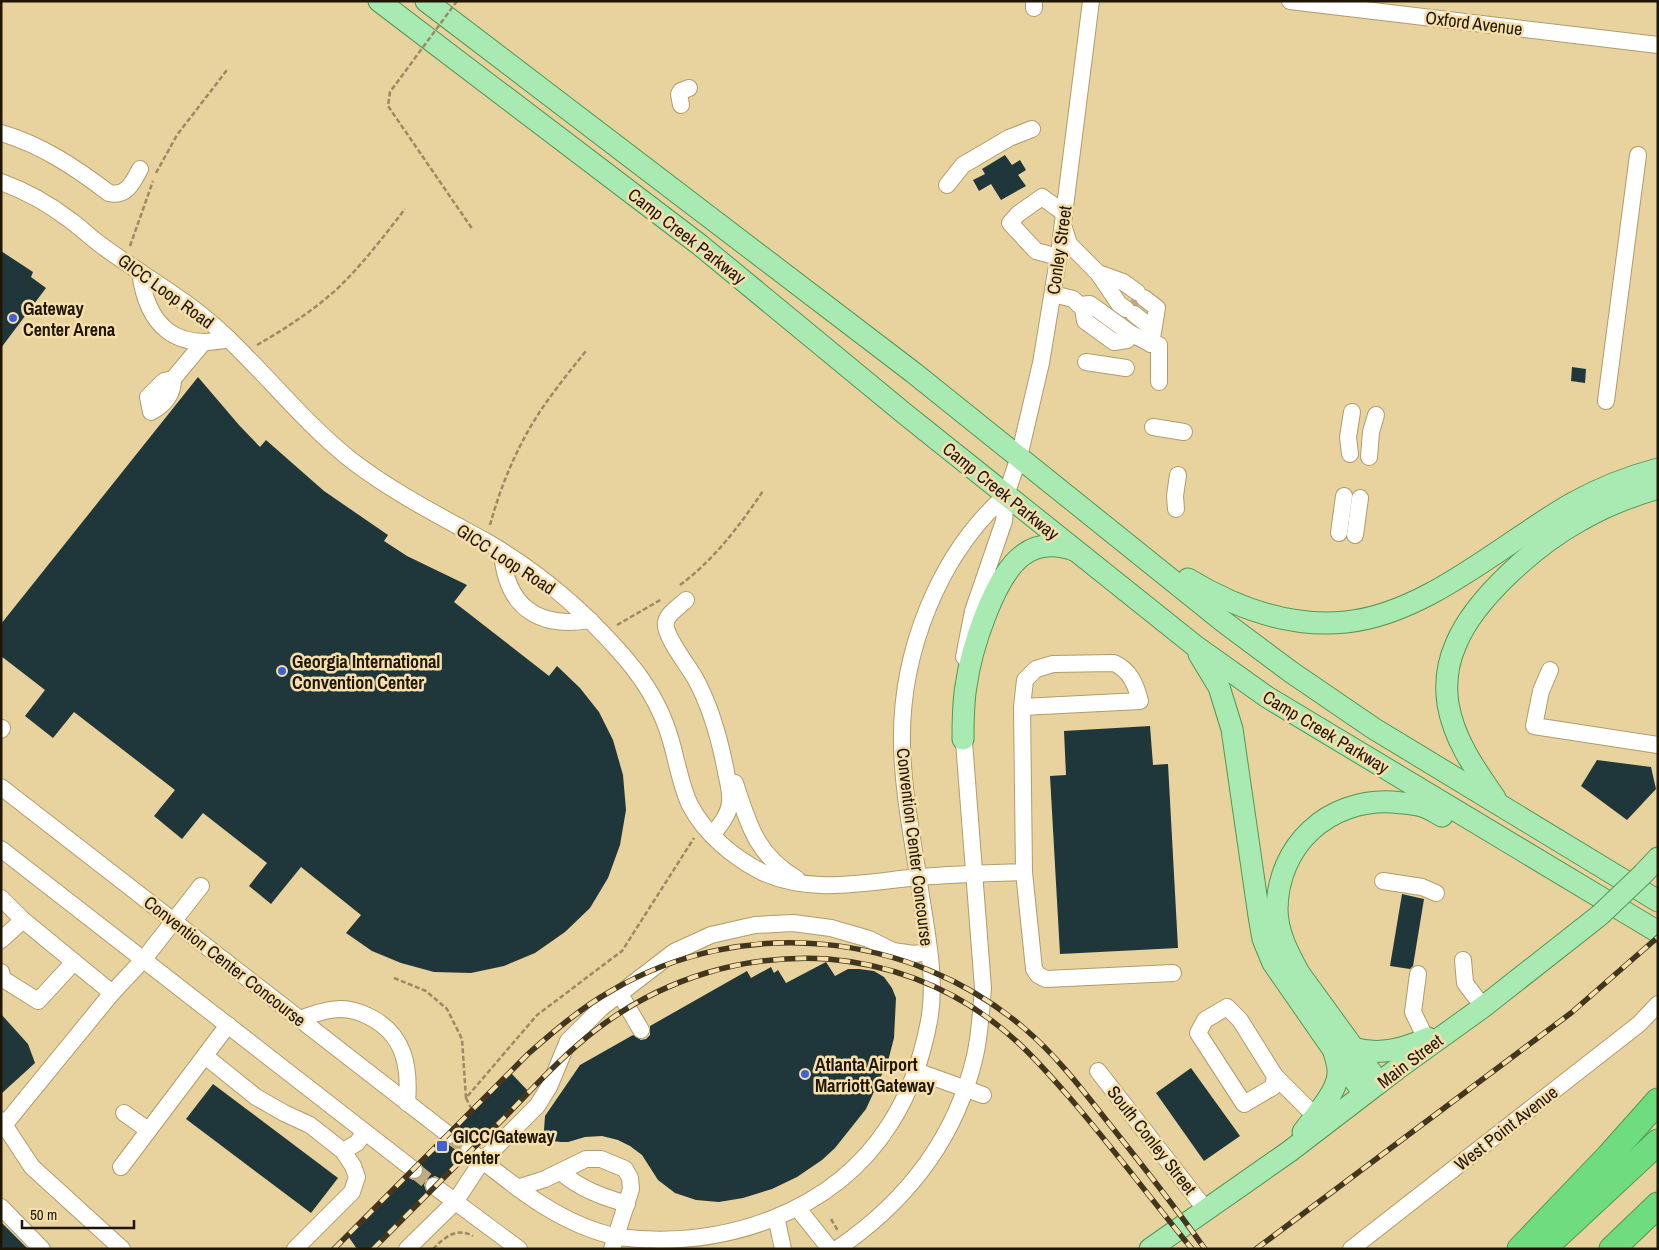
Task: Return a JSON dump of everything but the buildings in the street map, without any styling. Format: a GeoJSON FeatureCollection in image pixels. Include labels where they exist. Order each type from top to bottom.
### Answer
{"type":"FeatureCollection","features":[{"type":"Feature","properties":{"kind":"highway"},"geometry":{"type":"LineString","coordinates":[[1520,1249],[1609,1156],[1658,1101]]}},
{"type":"Feature","properties":{"kind":"highway"},"geometry":{"type":"LineString","coordinates":[[1543,1249],[1658,1142]]}},
{"type":"Feature","properties":{"kind":"highway"},"geometry":{"type":"LineString","coordinates":[[1612,1249],[1658,1205]]}},
{"type":"Feature","properties":{"kind":"main road","name":"Camp Creek Parkway"},"geometry":{"type":"LineString","coordinates":[[378,1],[700,245],[1006,495],[1194,645],[1267,697],[1658,932]]}},
{"type":"Feature","properties":{"kind":"main road","name":"Camp Creek Parkway"},"geometry":{"type":"LineString","coordinates":[[426,1],[914,373],[1231,627],[1318,691],[1380,732],[1658,901]]}},
{"type":"Feature","properties":{"kind":"main road"},"geometry":{"type":"LineString","coordinates":[[1120,539],[1205,589],[1235,604],[1262,614],[1288,620],[1317,623],[1347,622],[1375,616],[1429,594],[1573,503],[1602,488],[1632,476],[1658,469]]}},
{"type":"Feature","properties":{"kind":"main road"},"geometry":{"type":"LineString","coordinates":[[1499,804],[1469,760],[1453,723],[1448,703],[1447,682],[1456,643],[1469,620],[1488,596],[1514,569],[1554,537],[1580,520],[1610,505],[1638,493],[1658,488]]}},
{"type":"Feature","properties":{"kind":"main road"},"geometry":{"type":"LineString","coordinates":[[963,739],[964,703],[970,663],[985,617],[1005,576],[1013,563],[1024,554],[1038,547],[1061,546],[1077,552]]}},
{"type":"Feature","properties":{"kind":"main road"},"geometry":{"type":"LineString","coordinates":[[1194,645],[1219,687],[1232,729],[1258,916],[1273,963],[1332,1048],[1372,1089]]}},
{"type":"Feature","properties":{"kind":"main road"},"geometry":{"type":"LineString","coordinates":[[1372,1089],[1354,1048],[1299,973],[1282,939],[1277,910],[1279,888],[1284,868],[1300,841],[1313,827],[1335,813],[1349,807],[1380,801],[1422,806],[1484,837],[1513,846]]}},
{"type":"Feature","properties":{"kind":"main road","name":"Main Street"},"geometry":{"type":"LineString","coordinates":[[1150,1249],[1290,1151],[1483,1007],[1600,915],[1658,858]]}},
{"type":"Feature","properties":{"kind":"main road"},"geometry":{"type":"LineString","coordinates":[[1354,1048],[1373,1052],[1385,1052],[1406,1047],[1462,1022]]}},
{"type":"Feature","properties":{"kind":"main road"},"geometry":{"type":"LineString","coordinates":[[1290,1151],[1335,1087],[1338,1075],[1337,1061],[1332,1048]]}},
{"type":"Feature","properties":{"kind":"street","name":"Conley Street"},"geometry":{"type":"LineString","coordinates":[[1006,495],[1019,457],[1035,392],[1049,317],[1064,218],[1091,1]]}},
{"type":"Feature","properties":{"kind":"street","name":"Oxford Avenue"},"geometry":{"type":"LineString","coordinates":[[1290,1],[1658,45]]}},
{"type":"Feature","properties":{"kind":"street"},"geometry":{"type":"LineString","coordinates":[[681,105],[679,94],[681,91],[689,88]]}},
{"type":"Feature","properties":{"kind":"street"},"geometry":{"type":"LineString","coordinates":[[947,185],[963,165],[1009,138],[1032,129]]}},
{"type":"Feature","properties":{"kind":"street"},"geometry":{"type":"LineString","coordinates":[[1,133],[39,147],[64,160],[109,193],[116,195],[130,187],[140,169]]}},
{"type":"Feature","properties":{"kind":"street"},"geometry":{"type":"LineString","coordinates":[[1606,401],[1638,155]]}},
{"type":"Feature","properties":{"kind":"street","name":"GICC Loop Road"},"geometry":{"type":"LineString","coordinates":[[1,182],[45,202],[186,303],[230,340],[292,406],[349,458],[416,504],[502,552],[549,584],[590,620],[622,654],[655,700],[666,724],[690,805],[708,830],[727,850],[745,863],[766,874],[790,882],[816,886],[975,873],[1024,872]]}},
{"type":"Feature","properties":{"kind":"street"},"geometry":{"type":"LineString","coordinates":[[1093,269],[1069,244],[1064,218],[1042,197],[1018,214],[1010,223],[1036,250],[1058,262],[1073,262],[1123,282],[1144,314],[1159,382]]}},
{"type":"Feature","properties":{"kind":"street"},"geometry":{"type":"LineString","coordinates":[[134,267],[155,317],[166,330],[181,339],[198,343],[230,340]]}},
{"type":"Feature","properties":{"kind":"street"},"geometry":{"type":"LineString","coordinates":[[1052,294],[1078,304],[1127,340],[1144,314]]}},
{"type":"Feature","properties":{"kind":"street"},"geometry":{"type":"LineString","coordinates":[[1049,317],[1064,300],[1078,304],[1090,304],[1130,332],[1144,314]]}},
{"type":"Feature","properties":{"kind":"street"},"geometry":{"type":"LineString","coordinates":[[173,379],[203,343]]}},
{"type":"Feature","properties":{"kind":"street"},"geometry":{"type":"LineString","coordinates":[[1086,362],[1126,368]]}},
{"type":"Feature","properties":{"kind":"street"},"geometry":{"type":"LineString","coordinates":[[1350,454],[1348,438],[1352,412]]}},
{"type":"Feature","properties":{"kind":"street"},"geometry":{"type":"LineString","coordinates":[[1368,457],[1371,432],[1376,415]]}},
{"type":"Feature","properties":{"kind":"street"},"geometry":{"type":"LineString","coordinates":[[1153,427],[1184,432]]}},
{"type":"Feature","properties":{"kind":"street"},"geometry":{"type":"LineString","coordinates":[[1176,509],[1175,496],[1178,474]]}},
{"type":"Feature","properties":{"kind":"street"},"geometry":{"type":"LineString","coordinates":[[839,1242],[861,1233],[886,1212],[912,1183],[934,1154],[952,1121],[965,1089],[975,1056],[981,1023],[983,988],[963,739],[962,687],[967,635],[978,594],[1004,521],[1006,495]]}},
{"type":"Feature","properties":{"kind":"street","name":"Convention Center Concourse"},"geometry":{"type":"LineString","coordinates":[[469,1150],[536,1202],[589,1228],[614,1243],[679,1243],[743,1234],[799,1210],[827,1192],[850,1174],[870,1151],[905,1098],[916,1071],[930,1017],[931,990],[928,952],[903,771],[904,703],[913,654],[922,624],[935,593],[949,567],[989,510],[1006,495]]}},
{"type":"Feature","properties":{"kind":"street"},"geometry":{"type":"LineString","coordinates":[[1347,534],[1352,497]]}},
{"type":"Feature","properties":{"kind":"street"},"geometry":{"type":"LineString","coordinates":[[502,552],[503,568],[508,584],[516,597],[528,610],[543,618],[558,622],[590,620]]}},
{"type":"Feature","properties":{"kind":"street"},"geometry":{"type":"LineString","coordinates":[[682,594],[666,622],[666,630],[670,640],[697,681],[706,702],[749,826],[757,842],[782,869],[816,886]]}},
{"type":"Feature","properties":{"kind":"street"},"geometry":{"type":"LineString","coordinates":[[1022,708],[1140,701],[1137,686],[1122,666],[1114,663],[1052,664],[1036,669],[1025,680],[1022,708],[1024,872],[1034,969],[1038,975],[1046,979],[1173,972]]}},
{"type":"Feature","properties":{"kind":"street"},"geometry":{"type":"LineString","coordinates":[[1550,670],[1541,691],[1534,726],[1658,745]]}},
{"type":"Feature","properties":{"kind":"street"},"geometry":{"type":"LineString","coordinates":[[708,830],[722,823],[728,813],[730,802],[727,775],[716,730]]}},
{"type":"Feature","properties":{"kind":"street","name":"Convention Center Concourse"},"geometry":{"type":"LineString","coordinates":[[1,787],[449,1135]]}},
{"type":"Feature","properties":{"kind":"street"},"geometry":{"type":"LineString","coordinates":[[1,849],[414,1170]]}},
{"type":"Feature","properties":{"kind":"street"},"geometry":{"type":"LineString","coordinates":[[1383,881],[1422,887],[1436,892]]}},
{"type":"Feature","properties":{"kind":"street"},"geometry":{"type":"LineString","coordinates":[[122,1249],[32,1167],[3,1122],[112,993],[144,959],[201,886]]}},
{"type":"Feature","properties":{"kind":"street"},"geometry":{"type":"LineString","coordinates":[[1,898],[23,920],[112,993]]}},
{"type":"Feature","properties":{"kind":"street"},"geometry":{"type":"LineString","coordinates":[[1,940],[23,920]]}},
{"type":"Feature","properties":{"kind":"street"},"geometry":{"type":"LineString","coordinates":[[411,1248],[455,1202],[482,1161],[536,1106],[548,1087],[568,1041],[601,1008],[674,952],[711,935],[755,925],[793,923],[831,928],[869,939],[892,951],[914,954],[928,952]]}},
{"type":"Feature","properties":{"kind":"street"},"geometry":{"type":"LineString","coordinates":[[1464,960],[1465,983],[1483,1007]]}},
{"type":"Feature","properties":{"kind":"street"},"geometry":{"type":"LineString","coordinates":[[1,972],[2,979],[38,1001],[74,962]]}},
{"type":"Feature","properties":{"kind":"street"},"geometry":{"type":"LineString","coordinates":[[1418,974],[1413,1012],[1426,1039]]}},
{"type":"Feature","properties":{"kind":"street"},"geometry":{"type":"LineString","coordinates":[[620,994],[641,1030]]}},
{"type":"Feature","properties":{"kind":"street","name":"West Point Avenue"},"geometry":{"type":"LineString","coordinates":[[1351,1249],[1631,1030],[1658,1004]]}},
{"type":"Feature","properties":{"kind":"street"},"geometry":{"type":"LineString","coordinates":[[1275,1076],[1272,1087],[1244,1104],[1198,1033],[1205,1020],[1227,1007],[1240,1020],[1275,1076],[1315,1116]]}},
{"type":"Feature","properties":{"kind":"street"},"geometry":{"type":"LineString","coordinates":[[300,1019],[320,1012],[342,1009],[363,1013],[383,1023],[398,1042],[406,1062],[409,1082],[407,1102]]}},
{"type":"Feature","properties":{"kind":"street"},"geometry":{"type":"LineString","coordinates":[[121,1167],[228,1026]]}},
{"type":"Feature","properties":{"kind":"street"},"geometry":{"type":"LineString","coordinates":[[205,1056],[256,1097],[310,1125],[343,1151],[353,1166],[357,1177],[352,1192],[295,1249]]}},
{"type":"Feature","properties":{"kind":"street"},"geometry":{"type":"LineString","coordinates":[[916,1071],[983,1096]]}},
{"type":"Feature","properties":{"kind":"street","name":"South Conley Street"},"geometry":{"type":"LineString","coordinates":[[1098,1071],[1206,1210]]}},
{"type":"Feature","properties":{"kind":"street"},"geometry":{"type":"LineString","coordinates":[[124,1114],[151,1126]]}},
{"type":"Feature","properties":{"kind":"street"},"geometry":{"type":"LineString","coordinates":[[343,1151],[357,1143],[365,1132]]}},
{"type":"Feature","properties":{"kind":"street"},"geometry":{"type":"LineString","coordinates":[[517,1188],[561,1172],[586,1159],[600,1159],[625,1169],[630,1178],[631,1189],[614,1243]]}},
{"type":"Feature","properties":{"kind":"street"},"geometry":{"type":"LineString","coordinates":[[561,1172],[583,1188],[603,1197],[627,1204]]}},
{"type":"Feature","properties":{"kind":"street"},"geometry":{"type":"LineString","coordinates":[[434,1186],[519,1249]]}},
{"type":"Feature","properties":{"kind":"street"},"geometry":{"type":"LineString","coordinates":[[1,1207],[42,1249]]}},
{"type":"Feature","properties":{"kind":"street"},"geometry":{"type":"LineString","coordinates":[[799,1210],[830,1249]]}},
{"type":"Feature","properties":{"kind":"street"},"geometry":{"type":"LineString","coordinates":[[777,1221],[783,1249]]}},
{"type":"Feature","properties":{"kind":"path"},"geometry":{"type":"LineString","coordinates":[[457,1],[390,92],[388,106],[473,230]]}},
{"type":"Feature","properties":{"kind":"path"},"geometry":{"type":"LineString","coordinates":[[134,267],[133,235],[147,195],[165,154],[189,118],[228,70]]}},
{"type":"Feature","properties":{"kind":"path"},"geometry":{"type":"LineString","coordinates":[[243,353],[271,337],[328,297],[362,263],[405,209]]}},
{"type":"Feature","properties":{"kind":"path"},"geometry":{"type":"LineString","coordinates":[[488,543],[490,527],[500,492],[523,440],[547,400],[586,351]]}},
{"type":"Feature","properties":{"kind":"path"},"geometry":{"type":"LineString","coordinates":[[682,594],[699,569],[727,539],[763,490]]}},
{"type":"Feature","properties":{"kind":"path"},"geometry":{"type":"LineString","coordinates":[[602,632],[627,621],[666,596]]}},
{"type":"Feature","properties":{"kind":"path"},"geometry":{"type":"LineString","coordinates":[[466,1098],[537,1016],[622,951],[677,863],[708,830]]}},
{"type":"Feature","properties":{"kind":"path"},"geometry":{"type":"LineString","coordinates":[[394,978],[426,990],[447,1009],[462,1039],[466,1098],[473,1112]]}},
{"type":"Feature","properties":{"kind":"path"},"geometry":{"type":"LineString","coordinates":[[831,1219],[839,1242]]}},
{"type":"Feature","properties":{"kind":"path"},"geometry":{"type":"LineString","coordinates":[[433,1249],[446,1236],[458,1232],[471,1234],[478,1239]]}},
{"type":"Feature","properties":{"kind":"tunnel"},"geometry":{"type":"LineString","coordinates":[[1132,299],[1139,304]]}},
{"type":"Feature","properties":{"kind":"tunnel"},"geometry":{"type":"LineString","coordinates":[[449,1135],[469,1150]]}},
{"type":"Feature","properties":{"kind":"tunnel"},"geometry":{"type":"LineString","coordinates":[[414,1170],[434,1186]]}},
{"type":"Feature","properties":{"kind":"railway"},"geometry":{"type":"LineString","coordinates":[[1256,1249],[1571,1013],[1658,937]]}},
{"type":"Feature","properties":{"kind":"railway"},"geometry":{"type":"LineString","coordinates":[[334,1249],[528,1054],[578,1012],[611,991],[662,967],[715,951],[770,943],[824,944],[878,954],[931,971],[980,996],[1025,1029],[1060,1063],[1147,1171],[1205,1249]]}},
{"type":"Feature","properties":{"kind":"railway"},"geometry":{"type":"LineString","coordinates":[[373,1249],[560,1061],[584,1039],[623,1011],[677,983],[706,973],[766,961],[797,958],[850,962],[893,971],[915,978],[955,997],[992,1021],[1024,1048],[1070,1098],[1192,1249]]}},
{"type":"Feature","properties":{"kind":"place","name":"Gateway Center Arena"},"geometry":{"type":"Point","coordinates":[13,318]}},
{"type":"Feature","properties":{"kind":"place","name":"Georgia International Convention Center"},"geometry":{"type":"Point","coordinates":[282,671]}},
{"type":"Feature","properties":{"kind":"place","name":"Atlanta Airport Marriott Gateway"},"geometry":{"type":"Point","coordinates":[805,1074]}},
{"type":"Feature","properties":{"kind":"place","name":"GICC/Gateway Center"},"geometry":{"type":"Point","coordinates":[442,1146]}}]}
